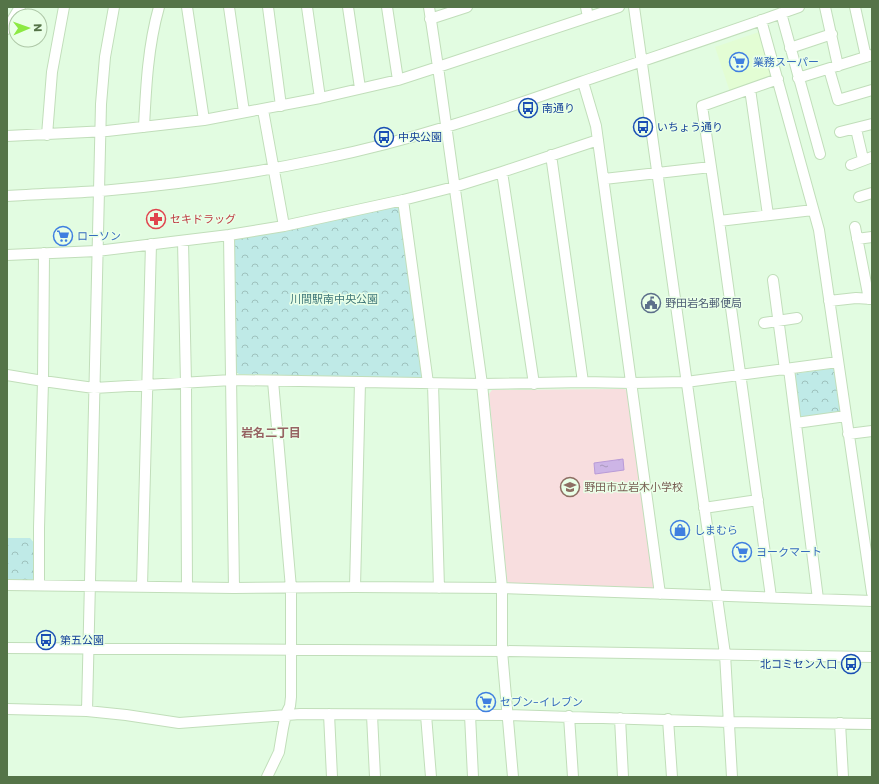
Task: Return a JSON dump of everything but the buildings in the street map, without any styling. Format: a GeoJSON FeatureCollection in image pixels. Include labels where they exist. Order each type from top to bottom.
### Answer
{"type":"FeatureCollection","features":[{"type":"Feature","properties":{"kind":"street"},"geometry":{"type":"LineString","coordinates":[[7,30],[20,7]]}},
{"type":"Feature","properties":{"kind":"street"},"geometry":{"type":"LineString","coordinates":[[47,135],[52,72],[64,7]]}},
{"type":"Feature","properties":{"kind":"street"},"geometry":{"type":"LineString","coordinates":[[87,710],[102,78],[114,7]]}},
{"type":"Feature","properties":{"kind":"street"},"geometry":{"type":"LineString","coordinates":[[144,127],[150,47],[159,7]]}},
{"type":"Feature","properties":{"kind":"street"},"geometry":{"type":"LineString","coordinates":[[187,7],[204,120]]}},
{"type":"Feature","properties":{"kind":"street"},"geometry":{"type":"LineString","coordinates":[[229,7],[244,112]]}},
{"type":"Feature","properties":{"kind":"street"},"geometry":{"type":"LineString","coordinates":[[268,7],[281,106]]}},
{"type":"Feature","properties":{"kind":"street"},"geometry":{"type":"LineString","coordinates":[[307,7],[320,98]]}},
{"type":"Feature","properties":{"kind":"street"},"geometry":{"type":"LineString","coordinates":[[348,7],[360,88]]}},
{"type":"Feature","properties":{"kind":"street"},"geometry":{"type":"LineString","coordinates":[[387,7],[398,80]]}},
{"type":"Feature","properties":{"kind":"street"},"geometry":{"type":"LineString","coordinates":[[428,7],[438,67],[482,384],[502,588],[502,651],[513,777]]}},
{"type":"Feature","properties":{"kind":"street"},"geometry":{"type":"LineString","coordinates":[[430,19],[467,7]]}},
{"type":"Feature","properties":{"kind":"street"},"geometry":{"type":"LineString","coordinates":[[586,7],[588,18]]}},
{"type":"Feature","properties":{"kind":"street"},"geometry":{"type":"LineString","coordinates":[[7,136],[100,131],[204,120],[320,98],[398,80],[619,7]]}},
{"type":"Feature","properties":{"kind":"street"},"geometry":{"type":"LineString","coordinates":[[634,7],[725,654],[732,777]]}},
{"type":"Feature","properties":{"kind":"street"},"geometry":{"type":"LineString","coordinates":[[7,196],[99,191],[188,181],[273,168],[367,149],[446,127],[583,82],[799,7]]}},
{"type":"Feature","properties":{"kind":"street"},"geometry":{"type":"LineString","coordinates":[[826,7],[832,34],[838,100],[872,90]]}},
{"type":"Feature","properties":{"kind":"street"},"geometry":{"type":"LineString","coordinates":[[798,78],[869,56],[855,7]]}},
{"type":"Feature","properties":{"kind":"street"},"geometry":{"type":"LineString","coordinates":[[781,13],[820,154]]}},
{"type":"Feature","properties":{"kind":"street"},"geometry":{"type":"LineString","coordinates":[[761,20],[818,230],[872,593]]}},
{"type":"Feature","properties":{"kind":"street"},"geometry":{"type":"LineString","coordinates":[[790,48],[832,34]]}},
{"type":"Feature","properties":{"kind":"street"},"geometry":{"type":"LineString","coordinates":[[771,597],[702,106],[778,79]]}},
{"type":"Feature","properties":{"kind":"street"},"geometry":{"type":"LineString","coordinates":[[583,82],[594,118],[604,179],[660,594]]}},
{"type":"Feature","properties":{"kind":"street"},"geometry":{"type":"LineString","coordinates":[[750,89],[768,215]]}},
{"type":"Feature","properties":{"kind":"street"},"geometry":{"type":"LineString","coordinates":[[263,110],[284,226]]}},
{"type":"Feature","properties":{"kind":"street"},"geometry":{"type":"LineString","coordinates":[[840,132],[872,124]]}},
{"type":"Feature","properties":{"kind":"street"},"geometry":{"type":"LineString","coordinates":[[851,165],[867,158],[856,129]]}},
{"type":"Feature","properties":{"kind":"street"},"geometry":{"type":"LineString","coordinates":[[7,255],[97,250],[183,241],[229,236],[284,226],[403,200],[454,187],[598,140]]}},
{"type":"Feature","properties":{"kind":"street"},"geometry":{"type":"LineString","coordinates":[[551,155],[583,382]]}},
{"type":"Feature","properties":{"kind":"street"},"geometry":{"type":"LineString","coordinates":[[604,179],[711,167]]}},
{"type":"Feature","properties":{"kind":"street"},"geometry":{"type":"LineString","coordinates":[[502,172],[534,384]]}},
{"type":"Feature","properties":{"kind":"street"},"geometry":{"type":"LineString","coordinates":[[859,197],[872,193]]}},
{"type":"Feature","properties":{"kind":"street"},"geometry":{"type":"LineString","coordinates":[[403,200],[430,384],[439,588]]}},
{"type":"Feature","properties":{"kind":"street"},"geometry":{"type":"LineString","coordinates":[[719,221],[813,210]]}},
{"type":"Feature","properties":{"kind":"street"},"geometry":{"type":"LineString","coordinates":[[829,301],[856,298],[870,299],[855,227]]}},
{"type":"Feature","properties":{"kind":"street"},"geometry":{"type":"LineString","coordinates":[[229,236],[234,588]]}},
{"type":"Feature","properties":{"kind":"street"},"geometry":{"type":"LineString","coordinates":[[857,239],[872,236]]}},
{"type":"Feature","properties":{"kind":"street"},"geometry":{"type":"LineString","coordinates":[[183,241],[186,383],[187,586]]}},
{"type":"Feature","properties":{"kind":"street"},"geometry":{"type":"LineString","coordinates":[[142,586],[151,244]]}},
{"type":"Feature","properties":{"kind":"street"},"geometry":{"type":"LineString","coordinates":[[39,585],[44,253]]}},
{"type":"Feature","properties":{"kind":"street"},"geometry":{"type":"LineString","coordinates":[[773,280],[796,423],[818,599]]}},
{"type":"Feature","properties":{"kind":"street"},"geometry":{"type":"LineString","coordinates":[[764,323],[797,318]]}},
{"type":"Feature","properties":{"kind":"street"},"geometry":{"type":"LineString","coordinates":[[7,375],[94,388],[232,380],[430,384],[534,384],[583,382],[632,383],[686,382],[787,370],[838,362]]}},
{"type":"Feature","properties":{"kind":"street"},"geometry":{"type":"LineString","coordinates":[[267,777],[279,752],[286,714],[290,706],[291,697],[291,588],[273,381]]}},
{"type":"Feature","properties":{"kind":"street"},"geometry":{"type":"LineString","coordinates":[[354,586],[360,382]]}},
{"type":"Feature","properties":{"kind":"street"},"geometry":{"type":"LineString","coordinates":[[796,423],[846,416]]}},
{"type":"Feature","properties":{"kind":"street"},"geometry":{"type":"LineString","coordinates":[[848,434],[872,431]]}},
{"type":"Feature","properties":{"kind":"street"},"geometry":{"type":"LineString","coordinates":[[704,508],[758,500]]}},
{"type":"Feature","properties":{"kind":"street"},"geometry":{"type":"LineString","coordinates":[[7,584],[234,588],[354,586],[502,588],[872,601]]}},
{"type":"Feature","properties":{"kind":"street"},"geometry":{"type":"LineString","coordinates":[[7,648],[502,651],[872,657]]}},
{"type":"Feature","properties":{"kind":"street"},"geometry":{"type":"LineString","coordinates":[[7,709],[87,710],[126,714],[179,723],[286,714],[372,714],[569,716],[729,722],[872,724]]}},
{"type":"Feature","properties":{"kind":"street"},"geometry":{"type":"LineString","coordinates":[[329,714],[332,777]]}},
{"type":"Feature","properties":{"kind":"street"},"geometry":{"type":"LineString","coordinates":[[372,714],[375,777]]}},
{"type":"Feature","properties":{"kind":"street"},"geometry":{"type":"LineString","coordinates":[[426,715],[431,777]]}},
{"type":"Feature","properties":{"kind":"street"},"geometry":{"type":"LineString","coordinates":[[470,715],[474,777]]}},
{"type":"Feature","properties":{"kind":"street"},"geometry":{"type":"LineString","coordinates":[[569,716],[573,777]]}},
{"type":"Feature","properties":{"kind":"street"},"geometry":{"type":"LineString","coordinates":[[620,718],[623,777]]}},
{"type":"Feature","properties":{"kind":"street"},"geometry":{"type":"LineString","coordinates":[[668,719],[672,777]]}},
{"type":"Feature","properties":{"kind":"street"},"geometry":{"type":"LineString","coordinates":[[840,723],[843,777]]}},
{"type":"Feature","properties":{"kind":"shaded area"},"geometry":{"type":"Polygon","coordinates":[[[759,32],[771,74],[767,79],[730,92],[715,47],[759,32]]]}},
{"type":"Feature","properties":{"kind":"shaded area","name":"野田市立岩木小学校"},"geometry":{"type":"Polygon","coordinates":[[[624,389],[629,392],[655,586],[652,590],[510,584],[507,581],[489,394],[492,390],[624,389]]]}},
{"type":"Feature","properties":{"kind":"green space","name":"川間駅南中央公園"},"geometry":{"type":"Polygon","coordinates":[[[395,206],[401,209],[423,374],[420,378],[239,374],[235,371],[232,243],[237,238],[395,206]]]}},
{"type":"Feature","properties":{"kind":"green space"},"geometry":{"type":"Polygon","coordinates":[[[835,368],[842,414],[799,420],[793,374],[835,368]]]}},
{"type":"Feature","properties":{"kind":"green space"},"geometry":{"type":"Polygon","coordinates":[[[7,538],[30,538],[35,544],[36,578],[32,582],[7,582],[7,538]]]}},
{"type":"Feature","properties":{"kind":"water"},"geometry":{"type":"Polygon","coordinates":[[[623,459],[624,470],[595,474],[594,463],[623,459]]]}},
{"type":"Feature","properties":{"kind":"place","name":"業務スーパー"},"geometry":{"type":"Point","coordinates":[739,62]}},
{"type":"Feature","properties":{"kind":"place","name":"南通り"},"geometry":{"type":"Point","coordinates":[528,108]}},
{"type":"Feature","properties":{"kind":"place","name":"いちょう通り"},"geometry":{"type":"Point","coordinates":[643,127]}},
{"type":"Feature","properties":{"kind":"place","name":"中央公園"},"geometry":{"type":"Point","coordinates":[384,137]}},
{"type":"Feature","properties":{"kind":"place","name":"セキドラッグ"},"geometry":{"type":"Point","coordinates":[156,219]}},
{"type":"Feature","properties":{"kind":"place","name":"ローソン"},"geometry":{"type":"Point","coordinates":[63,236]}},
{"type":"Feature","properties":{"kind":"place","name":"野田岩名郵便局"},"geometry":{"type":"Point","coordinates":[651,303]}},
{"type":"Feature","properties":{"kind":"place","name":"野田市立岩木小学校"},"geometry":{"type":"Point","coordinates":[570,487]}},
{"type":"Feature","properties":{"kind":"place","name":"しまむら"},"geometry":{"type":"Point","coordinates":[680,530]}},
{"type":"Feature","properties":{"kind":"place","name":"ヨークマート"},"geometry":{"type":"Point","coordinates":[742,552]}},
{"type":"Feature","properties":{"kind":"place","name":"第五公園"},"geometry":{"type":"Point","coordinates":[46,640]}},
{"type":"Feature","properties":{"kind":"place","name":"北コミセン入口"},"geometry":{"type":"Point","coordinates":[851,664]}},
{"type":"Feature","properties":{"kind":"place","name":"セブン-イレブン"},"geometry":{"type":"Point","coordinates":[486,702]}},
{"type":"Feature","properties":{"kind":"district","name":"岩名二丁目"},"geometry":{"type":"Point","coordinates":[271,432]}}]}
